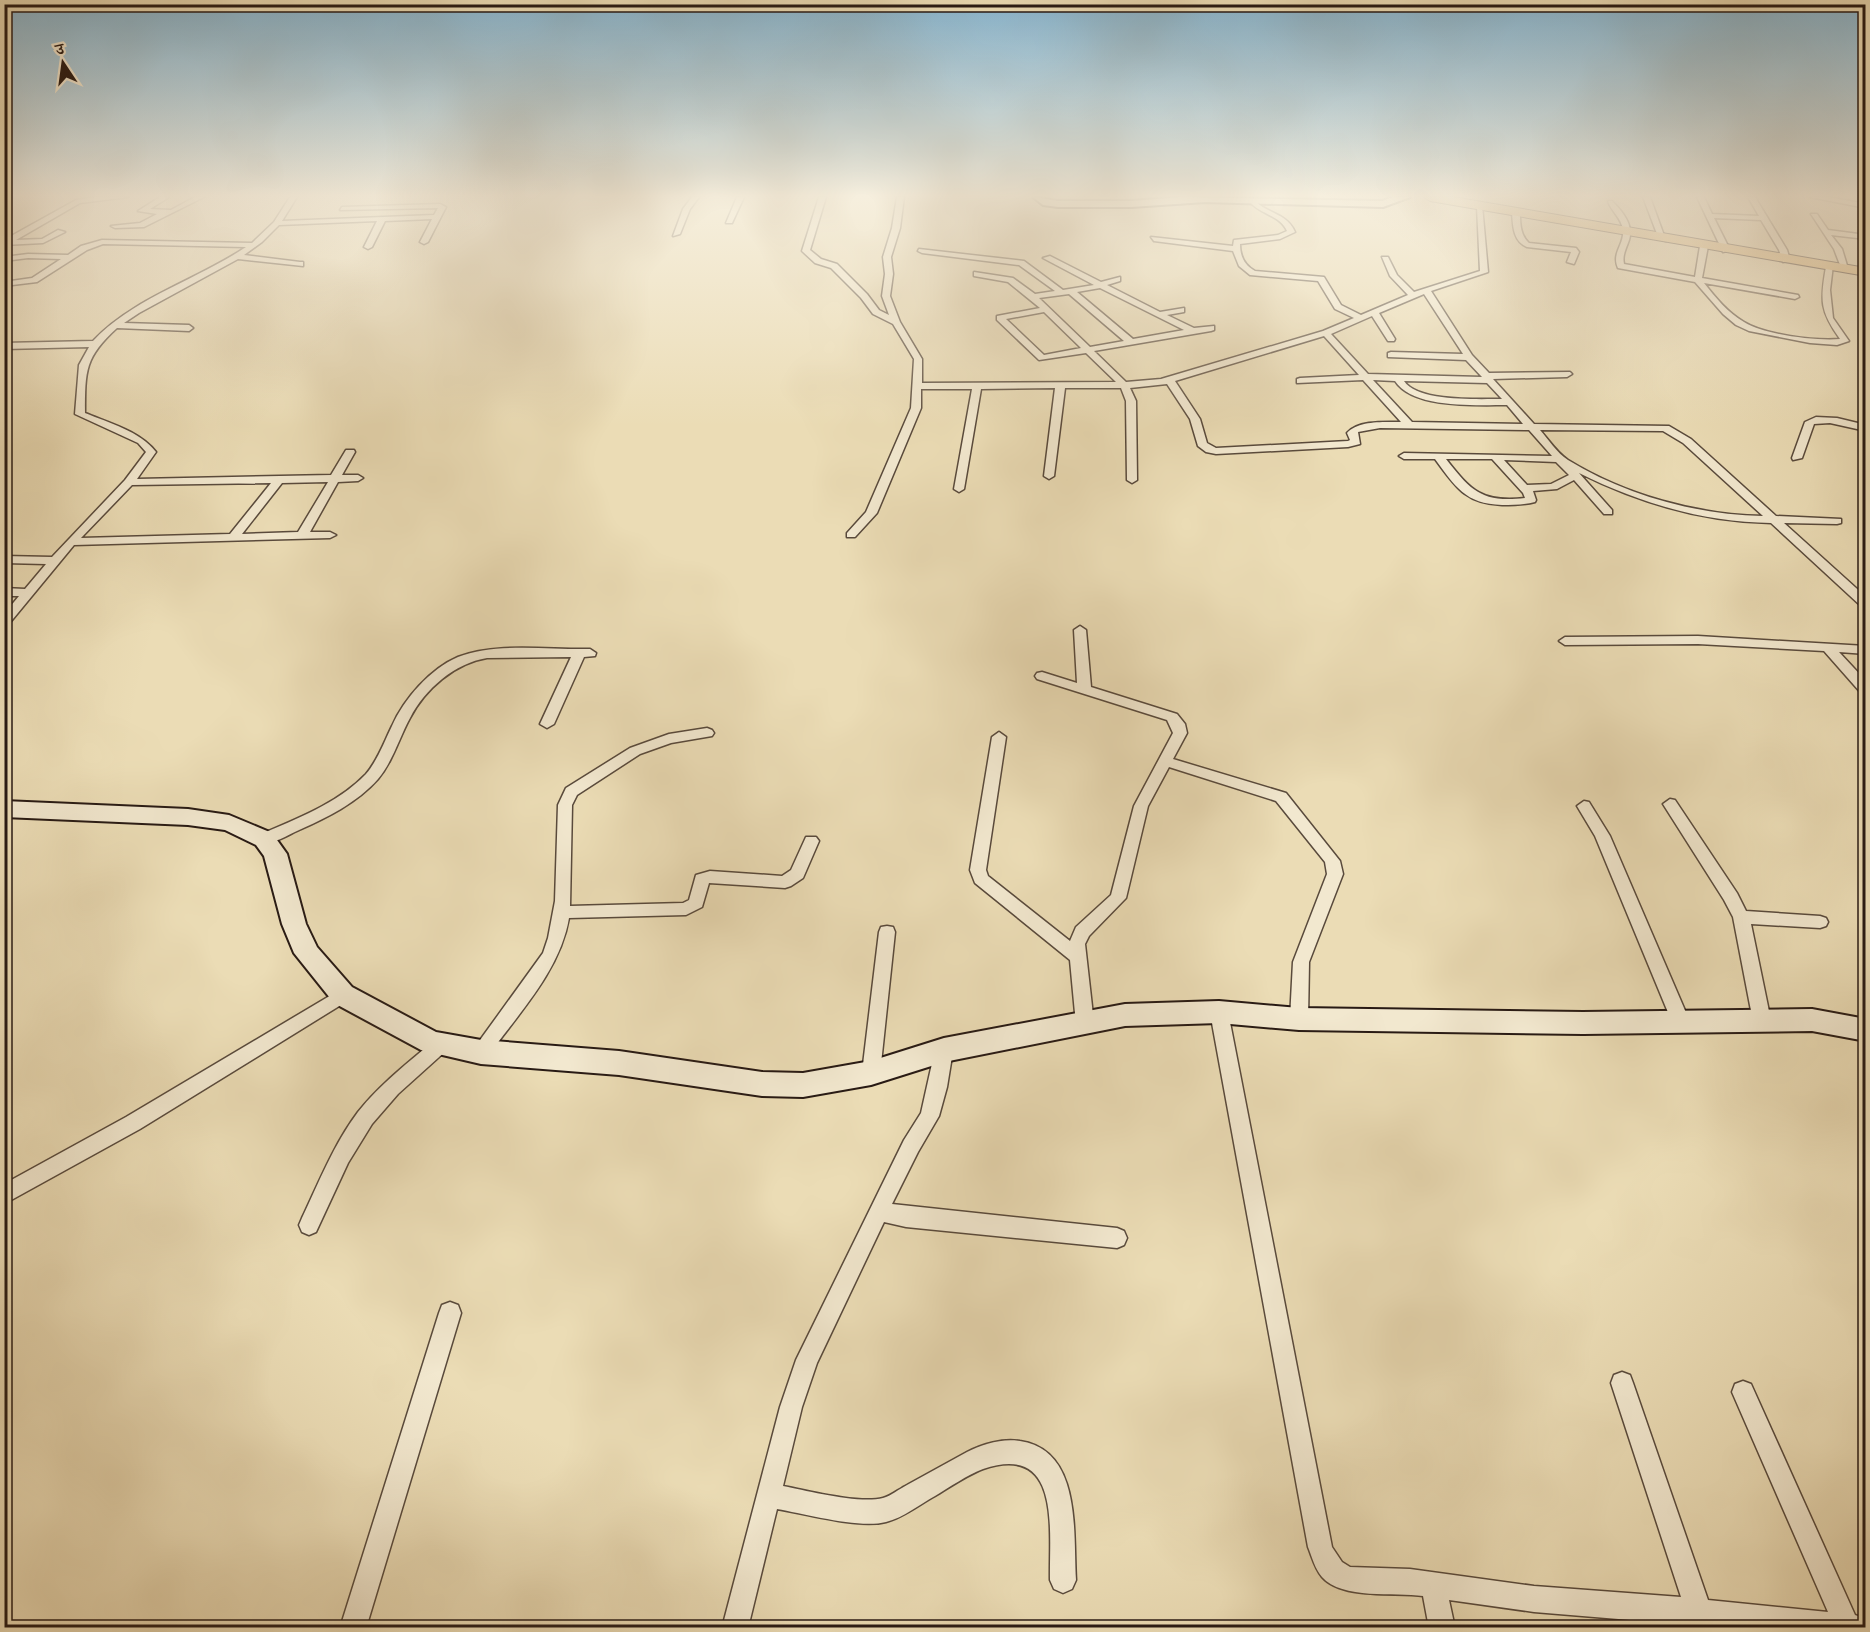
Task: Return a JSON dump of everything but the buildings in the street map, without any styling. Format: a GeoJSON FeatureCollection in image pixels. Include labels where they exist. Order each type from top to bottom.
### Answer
{"type":"FeatureCollection","features":[{"type":"Feature","properties":{"kind":"street"},"geometry":{"type":"LineString","coordinates":[[4,284],[34,280],[45,273]]}},
{"type":"Feature","properties":{"kind":"street"},"geometry":{"type":"LineString","coordinates":[[4,622],[71,542],[129,482],[151,452],[148,446],[80,414],[84,362],[96,344],[114,325],[208,273]]}},
{"type":"Feature","properties":{"kind":"street"},"geometry":{"type":"LineString","coordinates":[[841,273],[876,312],[896,321]]}},
{"type":"Feature","properties":{"kind":"street"},"geometry":{"type":"LineString","coordinates":[[851,535],[872,513],[916,408],[918,359],[887,302],[887,273]]}},
{"type":"Feature","properties":{"kind":"street"},"geometry":{"type":"LineString","coordinates":[[1037,273],[1066,291],[1132,343]]}},
{"type":"Feature","properties":{"kind":"street"},"geometry":{"type":"LineString","coordinates":[[1080,273],[1192,332]]}},
{"type":"Feature","properties":{"kind":"street"},"geometry":{"type":"LineString","coordinates":[[1261,273],[1321,279],[1338,307],[1361,318]]}},
{"type":"Feature","properties":{"kind":"street"},"geometry":{"type":"LineString","coordinates":[[1392,273],[1413,296]]}},
{"type":"Feature","properties":{"kind":"street"},"geometry":{"type":"LineString","coordinates":[[918,386],[1125,386],[1169,380],[1326,333],[1426,290],[1480,273]]}},
{"type":"Feature","properties":{"kind":"street"},"geometry":{"type":"LineString","coordinates":[[1660,273],[1796,297]]}},
{"type":"Feature","properties":{"kind":"street"},"geometry":{"type":"LineString","coordinates":[[1698,280],[1699,273]]}},
{"type":"Feature","properties":{"kind":"street"},"geometry":{"type":"LineString","coordinates":[[1698,280],[1716,301],[1745,327],[1840,343],[1844,339],[1829,318],[1826,290],[1829,273]]}},
{"type":"Feature","properties":{"kind":"street"},"geometry":{"type":"LineString","coordinates":[[977,274],[1010,280],[1034,297],[1125,386],[1131,401],[1132,480]]}},
{"type":"Feature","properties":{"kind":"street"},"geometry":{"type":"LineString","coordinates":[[1034,297],[1103,284],[1117,279]]}},
{"type":"Feature","properties":{"kind":"street"},"geometry":{"type":"LineString","coordinates":[[1426,290],[1469,357],[1558,459],[1608,512]]}},
{"type":"Feature","properties":{"kind":"street"},"geometry":{"type":"LineString","coordinates":[[1047,309],[1007,312],[1001,316],[1000,320],[1040,357],[1047,358],[1211,328]]}},
{"type":"Feature","properties":{"kind":"street"},"geometry":{"type":"LineString","coordinates":[[1160,314],[1181,310]]}},
{"type":"Feature","properties":{"kind":"street"},"geometry":{"type":"LineString","coordinates":[[1374,312],[1391,339]]}},
{"type":"Feature","properties":{"kind":"street"},"geometry":{"type":"LineString","coordinates":[[114,325],[189,328]]}},
{"type":"Feature","properties":{"kind":"street"},"geometry":{"type":"LineString","coordinates":[[1326,333],[1408,425]]}},
{"type":"Feature","properties":{"kind":"street"},"geometry":{"type":"LineString","coordinates":[[4,346],[96,344]]}},
{"type":"Feature","properties":{"kind":"street"},"geometry":{"type":"LineString","coordinates":[[1391,356],[1469,357]]}},
{"type":"Feature","properties":{"kind":"street"},"geometry":{"type":"LineString","coordinates":[[1300,381],[1364,377],[1487,378],[1567,374]]}},
{"type":"Feature","properties":{"kind":"street"},"geometry":{"type":"LineString","coordinates":[[1398,378],[1405,388],[1440,399],[1455,402],[1508,402]]}},
{"type":"Feature","properties":{"kind":"street"},"geometry":{"type":"LineString","coordinates":[[1169,380],[1195,419],[1202,444],[1210,450],[1341,445],[1356,442],[1352,434],[1355,430],[1380,425],[1665,428],[1687,441],[1862,601]]}},
{"type":"Feature","properties":{"kind":"street"},"geometry":{"type":"LineString","coordinates":[[959,489],[977,386]]}},
{"type":"Feature","properties":{"kind":"street"},"geometry":{"type":"LineString","coordinates":[[1049,476],[1060,387]]}},
{"type":"Feature","properties":{"kind":"street"},"geometry":{"type":"LineString","coordinates":[[1797,458],[1810,422],[1813,420],[1830,420],[1866,428]]}},
{"type":"Feature","properties":{"kind":"street"},"geometry":{"type":"LineString","coordinates":[[302,536],[350,453]]}},
{"type":"Feature","properties":{"kind":"street"},"geometry":{"type":"LineString","coordinates":[[1404,456],[1558,459],[1621,490],[1663,504],[1737,519],[1837,521]]}},
{"type":"Feature","properties":{"kind":"street"},"geometry":{"type":"LineString","coordinates":[[1438,456],[1467,492],[1482,502],[1531,500],[1524,488],[1495,456]]}},
{"type":"Feature","properties":{"kind":"street"},"geometry":{"type":"LineString","coordinates":[[1524,488],[1553,487],[1574,476]]}},
{"type":"Feature","properties":{"kind":"street"},"geometry":{"type":"LineString","coordinates":[[129,482],[358,478]]}},
{"type":"Feature","properties":{"kind":"street"},"geometry":{"type":"LineString","coordinates":[[233,538],[279,479]]}},
{"type":"Feature","properties":{"kind":"street"},"geometry":{"type":"LineString","coordinates":[[71,542],[330,535]]}},
{"type":"Feature","properties":{"kind":"street"},"geometry":{"type":"LineString","coordinates":[[4,559],[55,561]]}},
{"type":"Feature","properties":{"kind":"street"},"geometry":{"type":"LineString","coordinates":[[4,592],[29,593]]}},
{"type":"Feature","properties":{"kind":"street"},"geometry":{"type":"LineString","coordinates":[[1080,630],[1084,689]]}},
{"type":"Feature","properties":{"kind":"street"},"geometry":{"type":"LineString","coordinates":[[1565,641],[1698,639],[1866,650]]}},
{"type":"Feature","properties":{"kind":"street"},"geometry":{"type":"LineString","coordinates":[[1828,648],[1866,690]]}},
{"type":"Feature","properties":{"kind":"street"},"geometry":{"type":"LineString","coordinates":[[273,854],[371,776],[390,748],[403,716],[419,696],[462,660],[480,655],[584,653],[547,723]]}},
{"type":"Feature","properties":{"kind":"street"},"geometry":{"type":"LineString","coordinates":[[1042,676],[1172,717],[1178,724],[1178,738],[1141,806],[1118,898],[1082,932],[1077,944],[1085,1024]]}},
{"type":"Feature","properties":{"kind":"street"},"geometry":{"type":"LineString","coordinates":[[482,1052],[550,956],[557,940],[561,912],[565,805],[571,792],[635,751],[650,744],[708,733]]}},
{"type":"Feature","properties":{"kind":"street"},"geometry":{"type":"LineString","coordinates":[[999,737],[978,870],[981,879],[1078,957]]}},
{"type":"Feature","properties":{"kind":"street"},"geometry":{"type":"LineString","coordinates":[[1165,761],[1281,797],[1332,861],[1335,874],[1333,884],[1319,910],[1301,962],[1299,1019]]}},
{"type":"Feature","properties":{"kind":"street"},"geometry":{"type":"LineString","coordinates":[[1670,804],[1731,897],[1741,917],[1762,1021]]}},
{"type":"Feature","properties":{"kind":"street"},"geometry":{"type":"LineString","coordinates":[[1584,806],[1602,836],[1681,1022]]}},
{"type":"Feature","properties":{"kind":"street"},"geometry":{"type":"LineString","coordinates":[[4,809],[188,817],[229,823],[273,854],[294,924],[307,952],[343,995],[431,1042],[482,1052],[619,1063],[762,1084],[803,1085],[871,1073],[944,1050],[1125,1015],[1156,1012],[1219,1012],[1299,1019],[1681,1022],[1812,1020],[1866,1030]]}},
{"type":"Feature","properties":{"kind":"street"},"geometry":{"type":"LineString","coordinates":[[561,912],[686,909],[696,903],[702,879],[710,877],[785,882],[798,874],[811,841]]}},
{"type":"Feature","properties":{"kind":"street"},"geometry":{"type":"LineString","coordinates":[[1741,917],[1820,922]]}},
{"type":"Feature","properties":{"kind":"street"},"geometry":{"type":"LineString","coordinates":[[871,1073],[886,932]]}},
{"type":"Feature","properties":{"kind":"street"},"geometry":{"type":"LineString","coordinates":[[4,1195],[73,1158],[242,1059],[343,995]]}},
{"type":"Feature","properties":{"kind":"street"},"geometry":{"type":"LineString","coordinates":[[1219,1012],[1323,1554],[1333,1571],[1347,1579],[1410,1582],[1534,1599],[1852,1627]]}},
{"type":"Feature","properties":{"kind":"street"},"geometry":{"type":"LineString","coordinates":[[309,1225],[341,1158],[365,1118],[405,1077],[442,1044]]}},
{"type":"Feature","properties":{"kind":"street"},"geometry":{"type":"LineString","coordinates":[[735,1628],[791,1407],[807,1360],[911,1146],[930,1116],[939,1087],[944,1050]]}},
{"type":"Feature","properties":{"kind":"street"},"geometry":{"type":"LineString","coordinates":[[879,1211],[906,1217],[1117,1238]]}},
{"type":"Feature","properties":{"kind":"street"},"geometry":{"type":"LineString","coordinates":[[353,1628],[450,1313]]}},
{"type":"Feature","properties":{"kind":"street"},"geometry":{"type":"LineString","coordinates":[[1622,1383],[1700,1612]]}},
{"type":"Feature","properties":{"kind":"street"},"geometry":{"type":"LineString","coordinates":[[1743,1392],[1852,1627]]}},
{"type":"Feature","properties":{"kind":"street"},"geometry":{"type":"LineString","coordinates":[[768,1496],[865,1512],[886,1510],[978,1459],[1010,1451],[1030,1454],[1051,1472],[1060,1506],[1063,1580]]}},
{"type":"Feature","properties":{"kind":"street"},"geometry":{"type":"LineString","coordinates":[[1433,1586],[1442,1628]]}}]}
